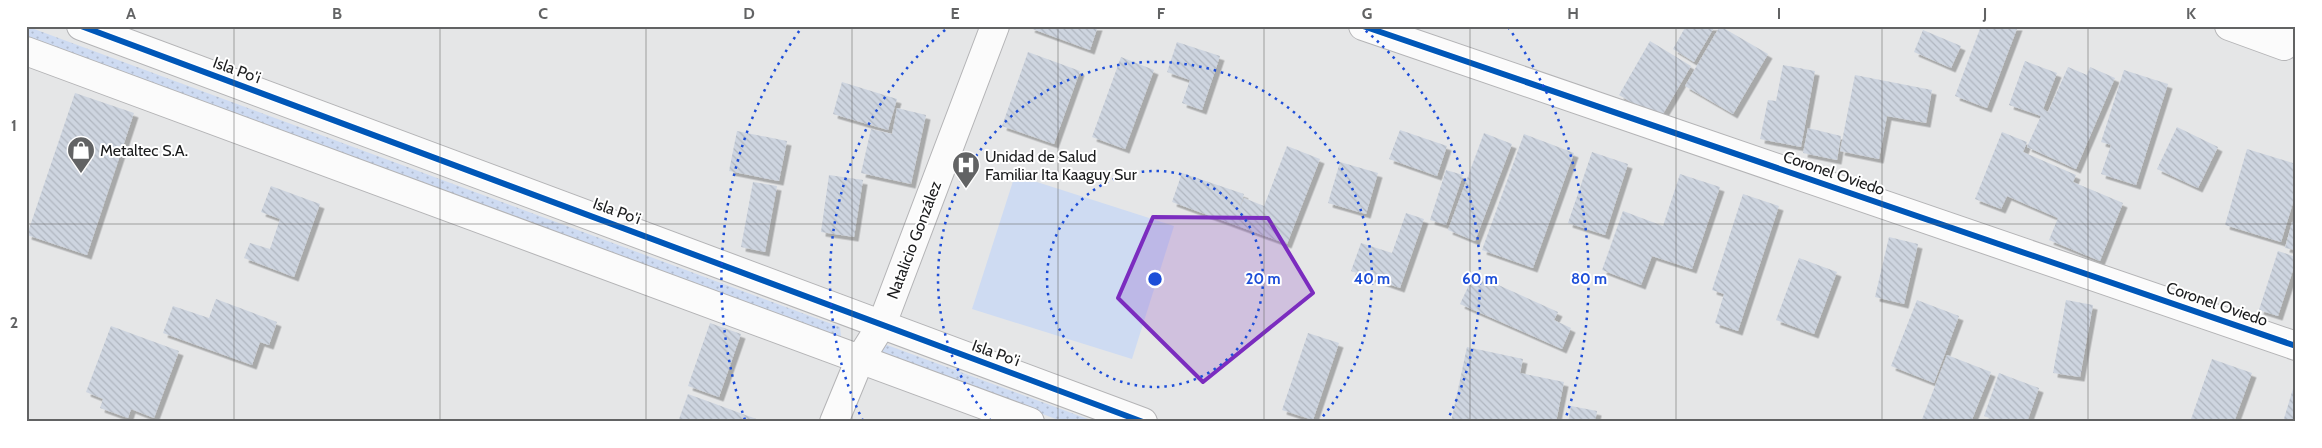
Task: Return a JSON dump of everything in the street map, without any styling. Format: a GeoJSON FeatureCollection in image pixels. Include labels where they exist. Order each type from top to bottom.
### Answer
{"type":"FeatureCollection","features":[{"type":"Feature","properties":{"kind":"street","name":"Isla Po'i"},"geometry":{"type":"LineString","coordinates":[[81,26],[1143,422]]}},
{"type":"Feature","properties":{"kind":"street","name":"Natalicio González"},"geometry":{"type":"LineString","coordinates":[[834,422],[860,359],[882,324],[995,26]]}},
{"type":"Feature","properties":{"kind":"street","name":"Coronel Oviedo"},"geometry":{"type":"LineString","coordinates":[[1363,26],[2296,346]]}},
{"type":"Feature","properties":{"kind":"street"},"geometry":{"type":"LineString","coordinates":[[2229,26],[2286,36]]}},
{"type":"Feature","properties":{"kind":"street"},"geometry":{"type":"LineString","coordinates":[[26,51],[1030,422]]}},
{"type":"Feature","properties":{"kind":"highlighted area"},"geometry":{"type":"Polygon","coordinates":[[[1153,217],[1268,218],[1313,293],[1203,382],[1118,298],[1153,217]]]}},
{"type":"Feature","properties":{"kind":"shaded area"},"geometry":{"type":"Polygon","coordinates":[[[26,26],[840,327],[841,336],[836,338],[26,37],[26,26]]]}},
{"type":"Feature","properties":{"kind":"shaded area"},"geometry":{"type":"Polygon","coordinates":[[[1015,175],[1174,226],[1132,359],[972,309],[1015,175]]]}},
{"type":"Feature","properties":{"kind":"shaded area"},"geometry":{"type":"Polygon","coordinates":[[[884,345],[1096,422],[1064,422],[883,355],[880,350],[884,345]]]}},
{"type":"Feature","properties":{"kind":"building"},"geometry":{"type":"Polygon","coordinates":[[[1031,26],[1098,26],[1090,50],[1030,28],[1031,26]]]}},
{"type":"Feature","properties":{"kind":"building"},"geometry":{"type":"Polygon","coordinates":[[[1686,26],[1715,26],[1694,62],[1673,49],[1686,26]]]}},
{"type":"Feature","properties":{"kind":"building"},"geometry":{"type":"Polygon","coordinates":[[[1720,26],[1768,54],[1733,114],[1685,86],[1720,26]]]}},
{"type":"Feature","properties":{"kind":"building"},"geometry":{"type":"Polygon","coordinates":[[[1981,26],[2018,26],[1987,108],[1955,96],[1981,26]]]}},
{"type":"Feature","properties":{"kind":"building"},"geometry":{"type":"Polygon","coordinates":[[[1923,30],[1961,46],[1951,68],[1914,52],[1923,30]]]}},
{"type":"Feature","properties":{"kind":"building"},"geometry":{"type":"Polygon","coordinates":[[[1650,41],[1691,66],[1660,119],[1619,95],[1650,41]]]}},
{"type":"Feature","properties":{"kind":"building"},"geometry":{"type":"Polygon","coordinates":[[[1177,42],[1220,56],[1202,110],[1182,103],[1190,80],[1167,72],[1177,42]]]}},
{"type":"Feature","properties":{"kind":"building"},"geometry":{"type":"Polygon","coordinates":[[[1028,52],[1080,71],[1054,144],[1002,126],[1028,52]]]}},
{"type":"Feature","properties":{"kind":"building"},"geometry":{"type":"Polygon","coordinates":[[[1121,57],[1154,70],[1125,149],[1092,137],[1121,57]]]}},
{"type":"Feature","properties":{"kind":"building"},"geometry":{"type":"Polygon","coordinates":[[[2025,61],[2057,73],[2043,109],[2048,112],[2068,67],[2087,75],[2090,67],[2115,78],[2076,169],[2027,147],[2041,116],[2009,105],[2025,61]]]}},
{"type":"Feature","properties":{"kind":"building"},"geometry":{"type":"Polygon","coordinates":[[[1783,65],[1815,71],[1801,147],[1760,139],[1768,100],[1776,101],[1783,65]]]}},
{"type":"Feature","properties":{"kind":"building"},"geometry":{"type":"Polygon","coordinates":[[[2124,70],[2168,84],[2136,185],[2101,174],[2111,145],[2101,142],[2124,70]]]}},
{"type":"Feature","properties":{"kind":"building"},"geometry":{"type":"Polygon","coordinates":[[[1855,75],[1932,90],[1926,123],[1887,116],[1879,159],[1840,151],[1855,75]]]}},
{"type":"Feature","properties":{"kind":"building"},"geometry":{"type":"Polygon","coordinates":[[[842,82],[897,99],[888,130],[833,114],[842,82]]]}},
{"type":"Feature","properties":{"kind":"building","name":"Metaltec S.A."},"geometry":{"type":"Polygon","coordinates":[[[75,93],[134,113],[87,255],[27,235],[75,93]]]}},
{"type":"Feature","properties":{"kind":"building"},"geometry":{"type":"Polygon","coordinates":[[[897,108],[926,115],[911,184],[861,173],[871,129],[892,134],[897,108]]]}},
{"type":"Feature","properties":{"kind":"building"},"geometry":{"type":"Polygon","coordinates":[[[2177,127],[2218,147],[2198,188],[2157,169],[2177,127]]]}},
{"type":"Feature","properties":{"kind":"building"},"geometry":{"type":"Polygon","coordinates":[[[1808,128],[1841,136],[1837,160],[1803,153],[1808,128]]]}},
{"type":"Feature","properties":{"kind":"building"},"geometry":{"type":"Polygon","coordinates":[[[1400,130],[1447,146],[1437,176],[1389,159],[1400,130]]]}},
{"type":"Feature","properties":{"kind":"building"},"geometry":{"type":"Polygon","coordinates":[[[737,131],[787,141],[779,181],[729,171],[737,131]]]}},
{"type":"Feature","properties":{"kind":"building"},"geometry":{"type":"Polygon","coordinates":[[[2002,132],[2027,142],[2023,152],[2076,175],[2073,182],[2123,203],[2100,261],[2049,240],[2058,218],[2007,196],[2001,209],[1975,199],[2002,132]]]}},
{"type":"Feature","properties":{"kind":"building"},"geometry":{"type":"Polygon","coordinates":[[[1484,133],[1512,144],[1475,241],[1448,230],[1484,133]]]}},
{"type":"Feature","properties":{"kind":"building"},"geometry":{"type":"Polygon","coordinates":[[[1524,134],[1574,153],[1533,268],[1482,250],[1524,134]]]}},
{"type":"Feature","properties":{"kind":"building"},"geometry":{"type":"Polygon","coordinates":[[[1287,146],[1320,159],[1287,244],[1172,202],[1182,173],[1244,194],[1240,208],[1244,198],[1264,206],[1287,146]]]}},
{"type":"Feature","properties":{"kind":"building"},"geometry":{"type":"Polygon","coordinates":[[[2247,149],[2296,164],[2296,193],[2281,242],[2225,225],[2247,149]]]}},
{"type":"Feature","properties":{"kind":"building"},"geometry":{"type":"Polygon","coordinates":[[[1592,152],[1628,164],[1605,235],[1568,223],[1592,152]]]}},
{"type":"Feature","properties":{"kind":"building"},"geometry":{"type":"Polygon","coordinates":[[[1340,162],[1378,173],[1366,214],[1328,203],[1340,162]]]}},
{"type":"Feature","properties":{"kind":"building"},"geometry":{"type":"Polygon","coordinates":[[[1446,170],[1463,175],[1446,225],[1430,220],[1446,170]]]}},
{"type":"Feature","properties":{"kind":"building"},"geometry":{"type":"Polygon","coordinates":[[[1680,174],[1720,187],[1692,269],[1652,256],[1641,285],[1602,270],[1623,211],[1663,226],[1680,174]]]}},
{"type":"Feature","properties":{"kind":"building"},"geometry":{"type":"Polygon","coordinates":[[[829,175],[863,180],[854,237],[821,232],[829,175]]]}},
{"type":"Feature","properties":{"kind":"building"},"geometry":{"type":"Polygon","coordinates":[[[753,182],[777,186],[765,252],[741,247],[753,182]]]}},
{"type":"Feature","properties":{"kind":"building"},"geometry":{"type":"Polygon","coordinates":[[[271,186],[320,204],[294,277],[244,258],[250,243],[270,249],[280,219],[261,212],[271,186]]]}},
{"type":"Feature","properties":{"kind":"building"},"geometry":{"type":"Polygon","coordinates":[[[1743,194],[1779,206],[1738,331],[1715,323],[1724,294],[1712,290],[1743,194]]]}},
{"type":"Feature","properties":{"kind":"building"},"geometry":{"type":"Polygon","coordinates":[[[1406,213],[1424,219],[1400,288],[1351,271],[1361,243],[1392,253],[1406,213]]]}},
{"type":"Feature","properties":{"kind":"building"},"geometry":{"type":"Polygon","coordinates":[[[2292,222],[2296,223],[2296,250],[2285,248],[2292,222]]]}},
{"type":"Feature","properties":{"kind":"building"},"geometry":{"type":"Polygon","coordinates":[[[1889,237],[1918,244],[1904,304],[1875,297],[1889,237]]]}},
{"type":"Feature","properties":{"kind":"building"},"geometry":{"type":"Polygon","coordinates":[[[2278,251],[2296,257],[2296,261],[2278,316],[2259,310],[2278,251]]]}},
{"type":"Feature","properties":{"kind":"building"},"geometry":{"type":"Polygon","coordinates":[[[1799,258],[1837,272],[1814,334],[1776,320],[1799,258]]]}},
{"type":"Feature","properties":{"kind":"building"},"geometry":{"type":"Polygon","coordinates":[[[1474,274],[1558,312],[1554,320],[1571,328],[1562,349],[1460,304],[1474,274]]]}},
{"type":"Feature","properties":{"kind":"building"},"geometry":{"type":"Polygon","coordinates":[[[216,299],[277,322],[269,345],[260,342],[252,365],[163,333],[173,306],[209,318],[216,299]]]}},
{"type":"Feature","properties":{"kind":"building"},"geometry":{"type":"Polygon","coordinates":[[[1917,300],[1959,316],[1934,383],[1891,366],[1917,300]]]}},
{"type":"Feature","properties":{"kind":"building"},"geometry":{"type":"Polygon","coordinates":[[[2066,300],[2093,305],[2080,377],[2053,373],[2066,300]]]}},
{"type":"Feature","properties":{"kind":"building"},"geometry":{"type":"Polygon","coordinates":[[[710,323],[741,334],[719,397],[688,386],[710,323]]]}},
{"type":"Feature","properties":{"kind":"building"},"geometry":{"type":"Polygon","coordinates":[[[111,326],[179,351],[154,418],[131,409],[128,418],[100,408],[103,399],[86,392],[111,326]]]}},
{"type":"Feature","properties":{"kind":"building"},"geometry":{"type":"Polygon","coordinates":[[[1308,333],[1339,343],[1313,420],[1282,410],[1308,333]]]}},
{"type":"Feature","properties":{"kind":"building"},"geometry":{"type":"Polygon","coordinates":[[[1467,347],[1523,359],[1520,373],[1564,382],[1556,422],[1451,422],[1467,347]]]}},
{"type":"Feature","properties":{"kind":"building"},"geometry":{"type":"Polygon","coordinates":[[[1947,355],[1991,372],[1971,422],[1921,422],[1947,355]]]}},
{"type":"Feature","properties":{"kind":"building"},"geometry":{"type":"Polygon","coordinates":[[[2212,359],[2252,373],[2234,422],[2190,422],[2212,359]]]}},
{"type":"Feature","properties":{"kind":"building"},"geometry":{"type":"Polygon","coordinates":[[[1999,373],[2039,388],[2027,422],[2000,422],[1984,416],[1999,373]]]}},
{"type":"Feature","properties":{"kind":"building"},"geometry":{"type":"Polygon","coordinates":[[[2295,382],[2296,422],[2283,422],[2295,382]]]}},
{"type":"Feature","properties":{"kind":"building"},"geometry":{"type":"Polygon","coordinates":[[[688,394],[765,422],[678,422],[688,394]]]}},
{"type":"Feature","properties":{"kind":"building"},"geometry":{"type":"Polygon","coordinates":[[[1571,406],[1597,411],[1595,422],[1568,422],[1571,406]]]}},
{"type":"Feature","properties":{"kind":"cycle path"},"geometry":{"type":"LineString","coordinates":[[81,26],[1143,422]]}},
{"type":"Feature","properties":{"kind":"cycle path"},"geometry":{"type":"LineString","coordinates":[[1363,26],[2296,346]]}},
{"type":"Feature","properties":{"kind":"place","name":"Metaltec S.A."},"geometry":{"type":"Point","coordinates":[81,174]}},
{"type":"Feature","properties":{"kind":"place","name":"Unidad de Salud Familiar Ita Kaaguy Sur"},"geometry":{"type":"Point","coordinates":[966,189]}}]}
